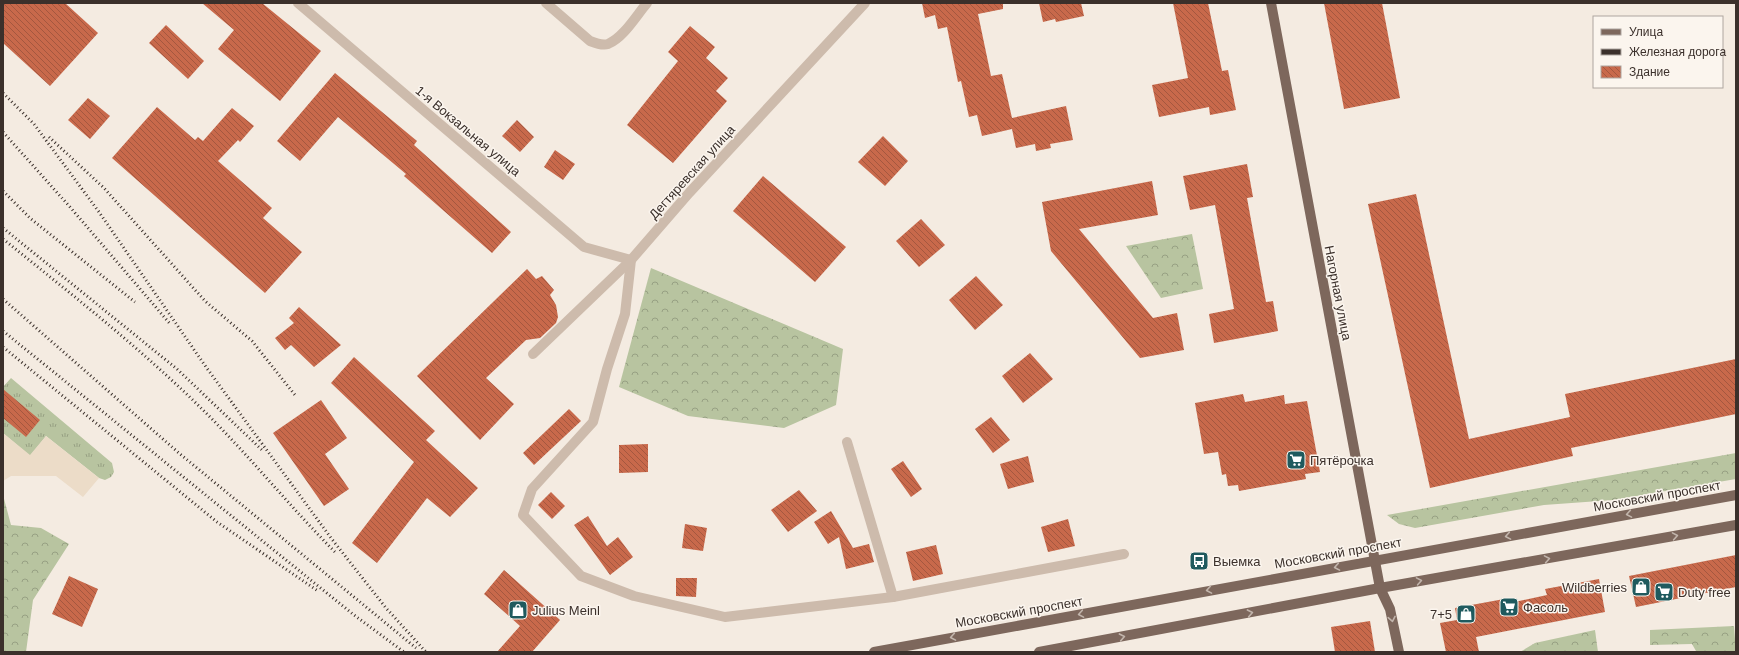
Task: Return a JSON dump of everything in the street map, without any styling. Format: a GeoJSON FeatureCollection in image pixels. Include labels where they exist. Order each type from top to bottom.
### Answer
{"type":"FeatureCollection","features":[{"type":"Feature","properties":{"kind":"main road","name":"Нагорная улица"},"geometry":{"type":"LineString","coordinates":[[1271,3],[1380,588],[1390,609],[1399,652]]}},
{"type":"Feature","properties":{"kind":"main road","name":"Московский проспект"},"geometry":{"type":"LineString","coordinates":[[874,652],[1736,495]]}},
{"type":"Feature","properties":{"kind":"main road"},"geometry":{"type":"LineString","coordinates":[[1039,652],[1380,588],[1736,525]]}},
{"type":"Feature","properties":{"kind":"street","name":"1-я Вокзальная улица"},"geometry":{"type":"LineString","coordinates":[[298,3],[584,247],[631,260]]}},
{"type":"Feature","properties":{"kind":"street"},"geometry":{"type":"LineString","coordinates":[[546,3],[590,41],[598,44],[607,44],[621,34],[647,3]]}},
{"type":"Feature","properties":{"kind":"street","name":"Дегтяревская улица"},"geometry":{"type":"LineString","coordinates":[[533,354],[631,260],[689,193],[865,3]]}},
{"type":"Feature","properties":{"kind":"street"},"geometry":{"type":"LineString","coordinates":[[631,260],[625,314],[607,369],[593,422],[532,488],[523,515],[581,576],[634,596],[725,617],[893,597],[1124,554]]}},
{"type":"Feature","properties":{"kind":"street"},"geometry":{"type":"LineString","coordinates":[[847,442],[893,597]]}},
{"type":"Feature","properties":{"kind":"green space"},"geometry":{"type":"Polygon","coordinates":[[[1192,234],[1203,289],[1161,298],[1126,246],[1192,234]]]}},
{"type":"Feature","properties":{"kind":"green space"},"geometry":{"type":"Polygon","coordinates":[[[651,268],[843,349],[836,405],[784,428],[688,416],[619,387],[651,268]]]}},
{"type":"Feature","properties":{"kind":"green space"},"geometry":{"type":"Polygon","coordinates":[[[11,378],[112,463],[114,472],[111,477],[105,480],[99,478],[46,436],[30,456],[3,433],[3,387],[11,378]]]}},
{"type":"Feature","properties":{"kind":"green space"},"geometry":{"type":"Polygon","coordinates":[[[1736,453],[1736,479],[1613,500],[1544,505],[1415,528],[1399,524],[1387,515],[1736,453]]]}},
{"type":"Feature","properties":{"kind":"green space"},"geometry":{"type":"Polygon","coordinates":[[[3,495],[11,525],[41,528],[69,544],[33,600],[26,652],[3,652],[3,495]]]}},
{"type":"Feature","properties":{"kind":"green space"},"geometry":{"type":"Polygon","coordinates":[[[1734,626],[1736,652],[1696,651],[1692,644],[1650,645],[1650,630],[1734,626]]]}},
{"type":"Feature","properties":{"kind":"green space"},"geometry":{"type":"Polygon","coordinates":[[[1595,630],[1598,652],[1520,652],[1535,643],[1595,630]]]}},
{"type":"Feature","properties":{"kind":"shaded area"},"geometry":{"type":"Polygon","coordinates":[[[3,433],[30,455],[46,436],[99,478],[83,497],[56,476],[11,476],[3,481],[3,433]]]}},
{"type":"Feature","properties":{"kind":"building"},"geometry":{"type":"Polygon","coordinates":[[[3,3],[65,3],[98,33],[50,86],[3,43],[3,3]]]}},
{"type":"Feature","properties":{"kind":"building"},"geometry":{"type":"Polygon","coordinates":[[[202,3],[262,3],[321,51],[280,101],[218,49],[234,30],[202,3]]]}},
{"type":"Feature","properties":{"kind":"building"},"geometry":{"type":"Polygon","coordinates":[[[922,3],[1003,3],[1003,9],[978,14],[991,76],[1002,74],[1012,118],[1066,106],[1073,140],[1050,144],[1051,148],[1036,151],[1035,144],[1016,148],[1012,129],[982,136],[977,115],[969,117],[961,81],[958,82],[947,27],[938,29],[935,15],[925,18],[922,3]]]}},
{"type":"Feature","properties":{"kind":"building"},"geometry":{"type":"Polygon","coordinates":[[[1039,3],[1081,3],[1084,16],[1056,22],[1055,19],[1043,22],[1039,3]]]}},
{"type":"Feature","properties":{"kind":"building"},"geometry":{"type":"Polygon","coordinates":[[[1173,3],[1208,3],[1222,71],[1228,70],[1236,110],[1210,115],[1209,107],[1159,117],[1152,85],[1188,78],[1173,3]]]}},
{"type":"Feature","properties":{"kind":"building"},"geometry":{"type":"Polygon","coordinates":[[[1324,3],[1382,3],[1400,98],[1344,109],[1324,3]]]}},
{"type":"Feature","properties":{"kind":"building"},"geometry":{"type":"Polygon","coordinates":[[[166,25],[204,61],[188,79],[149,43],[166,25]]]}},
{"type":"Feature","properties":{"kind":"building"},"geometry":{"type":"Polygon","coordinates":[[[690,26],[715,47],[706,58],[728,78],[716,91],[727,101],[673,163],[627,125],[678,61],[668,52],[690,26]]]}},
{"type":"Feature","properties":{"kind":"building"},"geometry":{"type":"Polygon","coordinates":[[[335,73],[417,141],[414,145],[511,232],[492,253],[404,176],[406,174],[338,117],[300,161],[277,141],[335,73]]]}},
{"type":"Feature","properties":{"kind":"building"},"geometry":{"type":"Polygon","coordinates":[[[88,98],[110,116],[90,139],[68,120],[88,98]]]}},
{"type":"Feature","properties":{"kind":"building"},"geometry":{"type":"Polygon","coordinates":[[[157,107],[195,140],[198,137],[203,141],[232,108],[254,126],[240,142],[238,140],[218,161],[272,208],[263,218],[302,252],[265,293],[112,158],[157,107]]]}},
{"type":"Feature","properties":{"kind":"building"},"geometry":{"type":"Polygon","coordinates":[[[517,120],[534,137],[520,152],[502,136],[517,120]]]}},
{"type":"Feature","properties":{"kind":"building"},"geometry":{"type":"Polygon","coordinates":[[[883,136],[908,161],[885,186],[858,162],[883,136]]]}},
{"type":"Feature","properties":{"kind":"building"},"geometry":{"type":"Polygon","coordinates":[[[555,150],[575,164],[563,180],[544,167],[555,150]]]}},
{"type":"Feature","properties":{"kind":"building"},"geometry":{"type":"Polygon","coordinates":[[[1247,164],[1253,197],[1247,198],[1266,302],[1273,301],[1278,331],[1214,343],[1209,314],[1234,309],[1215,205],[1190,210],[1183,176],[1247,164]]]}},
{"type":"Feature","properties":{"kind":"building"},"geometry":{"type":"Polygon","coordinates":[[[763,176],[846,247],[815,282],[733,211],[763,176]]]}},
{"type":"Feature","properties":{"kind":"building"},"geometry":{"type":"Polygon","coordinates":[[[1152,181],[1158,215],[1079,229],[1153,318],[1177,313],[1184,350],[1140,358],[1051,251],[1042,202],[1152,181]]]}},
{"type":"Feature","properties":{"kind":"building"},"geometry":{"type":"Polygon","coordinates":[[[1416,194],[1469,439],[1570,417],[1565,394],[1736,359],[1736,414],[1571,448],[1573,456],[1430,488],[1368,204],[1416,194]]]}},
{"type":"Feature","properties":{"kind":"building"},"geometry":{"type":"Polygon","coordinates":[[[921,219],[945,245],[919,267],[896,241],[921,219]]]}},
{"type":"Feature","properties":{"kind":"building"},"geometry":{"type":"Polygon","coordinates":[[[527,269],[536,279],[542,276],[554,290],[550,295],[556,305],[558,317],[556,323],[540,338],[526,340],[486,378],[514,404],[480,440],[417,376],[527,269]]]}},
{"type":"Feature","properties":{"kind":"building"},"geometry":{"type":"Polygon","coordinates":[[[976,276],[1003,305],[975,330],[949,300],[976,276]]]}},
{"type":"Feature","properties":{"kind":"building"},"geometry":{"type":"Polygon","coordinates":[[[299,307],[341,345],[314,367],[291,345],[285,350],[275,338],[294,323],[289,318],[299,307]]]}},
{"type":"Feature","properties":{"kind":"building"},"geometry":{"type":"Polygon","coordinates":[[[1030,353],[1053,379],[1023,403],[1002,376],[1030,353]]]}},
{"type":"Feature","properties":{"kind":"building"},"geometry":{"type":"Polygon","coordinates":[[[354,357],[435,431],[426,440],[478,488],[450,517],[427,498],[377,563],[352,543],[414,462],[331,383],[354,357]]]}},
{"type":"Feature","properties":{"kind":"building"},"geometry":{"type":"Polygon","coordinates":[[[3,389],[40,420],[26,437],[3,418],[3,389]]]}},
{"type":"Feature","properties":{"kind":"building"},"geometry":{"type":"Polygon","coordinates":[[[1243,394],[1245,402],[1284,395],[1285,404],[1307,401],[1320,472],[1305,474],[1306,479],[1239,491],[1238,485],[1228,486],[1226,474],[1222,475],[1218,452],[1204,454],[1195,403],[1243,394]]]}},
{"type":"Feature","properties":{"kind":"building"},"geometry":{"type":"Polygon","coordinates":[[[321,400],[347,438],[325,454],[349,489],[324,506],[273,433],[321,400]]]}},
{"type":"Feature","properties":{"kind":"building"},"geometry":{"type":"Polygon","coordinates":[[[569,409],[581,421],[534,465],[523,453],[569,409]]]}},
{"type":"Feature","properties":{"kind":"building"},"geometry":{"type":"Polygon","coordinates":[[[991,417],[1010,440],[993,453],[975,429],[991,417]]]}},
{"type":"Feature","properties":{"kind":"building"},"geometry":{"type":"Polygon","coordinates":[[[648,444],[648,472],[619,473],[619,445],[648,444]]]}},
{"type":"Feature","properties":{"kind":"building"},"geometry":{"type":"Polygon","coordinates":[[[1028,456],[1034,482],[1008,489],[1000,464],[1028,456]]]}},
{"type":"Feature","properties":{"kind":"building"},"geometry":{"type":"Polygon","coordinates":[[[903,461],[922,489],[911,497],[891,469],[903,461]]]}},
{"type":"Feature","properties":{"kind":"building"},"geometry":{"type":"Polygon","coordinates":[[[799,490],[817,511],[788,532],[771,510],[799,490]]]}},
{"type":"Feature","properties":{"kind":"building"},"geometry":{"type":"Polygon","coordinates":[[[551,492],[565,506],[552,519],[538,505],[551,492]]]}},
{"type":"Feature","properties":{"kind":"building"},"geometry":{"type":"Polygon","coordinates":[[[831,511],[853,548],[869,544],[874,562],[846,569],[839,537],[828,544],[814,522],[831,511]]]}},
{"type":"Feature","properties":{"kind":"building"},"geometry":{"type":"Polygon","coordinates":[[[588,516],[607,546],[618,537],[633,557],[610,575],[574,525],[588,516]]]}},
{"type":"Feature","properties":{"kind":"building"},"geometry":{"type":"Polygon","coordinates":[[[1068,519],[1075,546],[1048,552],[1041,527],[1068,519]]]}},
{"type":"Feature","properties":{"kind":"building"},"geometry":{"type":"Polygon","coordinates":[[[685,524],[707,528],[703,551],[682,548],[685,524]]]}},
{"type":"Feature","properties":{"kind":"building"},"geometry":{"type":"Polygon","coordinates":[[[936,545],[943,574],[913,581],[906,552],[936,545]]]}},
{"type":"Feature","properties":{"kind":"building"},"geometry":{"type":"Polygon","coordinates":[[[1736,555],[1736,587],[1636,607],[1629,576],[1736,555]]]}},
{"type":"Feature","properties":{"kind":"building"},"geometry":{"type":"Polygon","coordinates":[[[504,570],[560,620],[532,652],[497,652],[520,626],[484,594],[504,570]]]}},
{"type":"Feature","properties":{"kind":"building"},"geometry":{"type":"Polygon","coordinates":[[[69,576],[98,589],[82,627],[52,614],[69,576]]]}},
{"type":"Feature","properties":{"kind":"building"},"geometry":{"type":"Polygon","coordinates":[[[676,578],[697,578],[696,597],[676,596],[676,578]]]}},
{"type":"Feature","properties":{"kind":"building"},"geometry":{"type":"Polygon","coordinates":[[[1599,579],[1605,612],[1476,637],[1479,652],[1446,652],[1440,623],[1457,620],[1455,608],[1504,599],[1505,604],[1547,595],[1545,589],[1599,579]]]}},
{"type":"Feature","properties":{"kind":"building"},"geometry":{"type":"Polygon","coordinates":[[[1370,621],[1375,652],[1335,652],[1331,627],[1370,621]]]}},
{"type":"Feature","properties":{"kind":"railway"},"geometry":{"type":"LineString","coordinates":[[3,93],[34,124],[99,212],[206,367],[331,538],[386,608],[426,652]]}},
{"type":"Feature","properties":{"kind":"railway"},"geometry":{"type":"LineString","coordinates":[[3,132],[70,207],[171,325]]}},
{"type":"Feature","properties":{"kind":"railway"},"geometry":{"type":"LineString","coordinates":[[49,137],[104,188],[205,301],[252,341],[295,395]]}},
{"type":"Feature","properties":{"kind":"railway"},"geometry":{"type":"LineString","coordinates":[[3,191],[31,219],[135,302]]}},
{"type":"Feature","properties":{"kind":"railway"},"geometry":{"type":"LineString","coordinates":[[3,228],[177,369],[262,450]]}},
{"type":"Feature","properties":{"kind":"railway"},"geometry":{"type":"LineString","coordinates":[[3,239],[104,321],[177,385],[201,408],[337,554]]}},
{"type":"Feature","properties":{"kind":"railway"},"geometry":{"type":"LineString","coordinates":[[3,299],[180,454],[416,648]]}},
{"type":"Feature","properties":{"kind":"railway"},"geometry":{"type":"LineString","coordinates":[[3,331],[354,615],[404,652]]}},
{"type":"Feature","properties":{"kind":"railway"},"geometry":{"type":"LineString","coordinates":[[3,347],[217,522],[318,591]]}},
{"type":"Feature","properties":{"kind":"place","name":"Пятёрочка"},"geometry":{"type":"Point","coordinates":[1296,460]}},
{"type":"Feature","properties":{"kind":"place","name":"Выемка"},"geometry":{"type":"Point","coordinates":[1199,561]}},
{"type":"Feature","properties":{"kind":"place","name":"Wildberries"},"geometry":{"type":"Point","coordinates":[1641,587]}},
{"type":"Feature","properties":{"kind":"place","name":"Duty free"},"geometry":{"type":"Point","coordinates":[1664,592]}},
{"type":"Feature","properties":{"kind":"place","name":"Фасоль"},"geometry":{"type":"Point","coordinates":[1509,607]}},
{"type":"Feature","properties":{"kind":"place","name":"Julius Meinl"},"geometry":{"type":"Point","coordinates":[518,610]}},
{"type":"Feature","properties":{"kind":"place","name":"7+5"},"geometry":{"type":"Point","coordinates":[1466,614]}}]}
